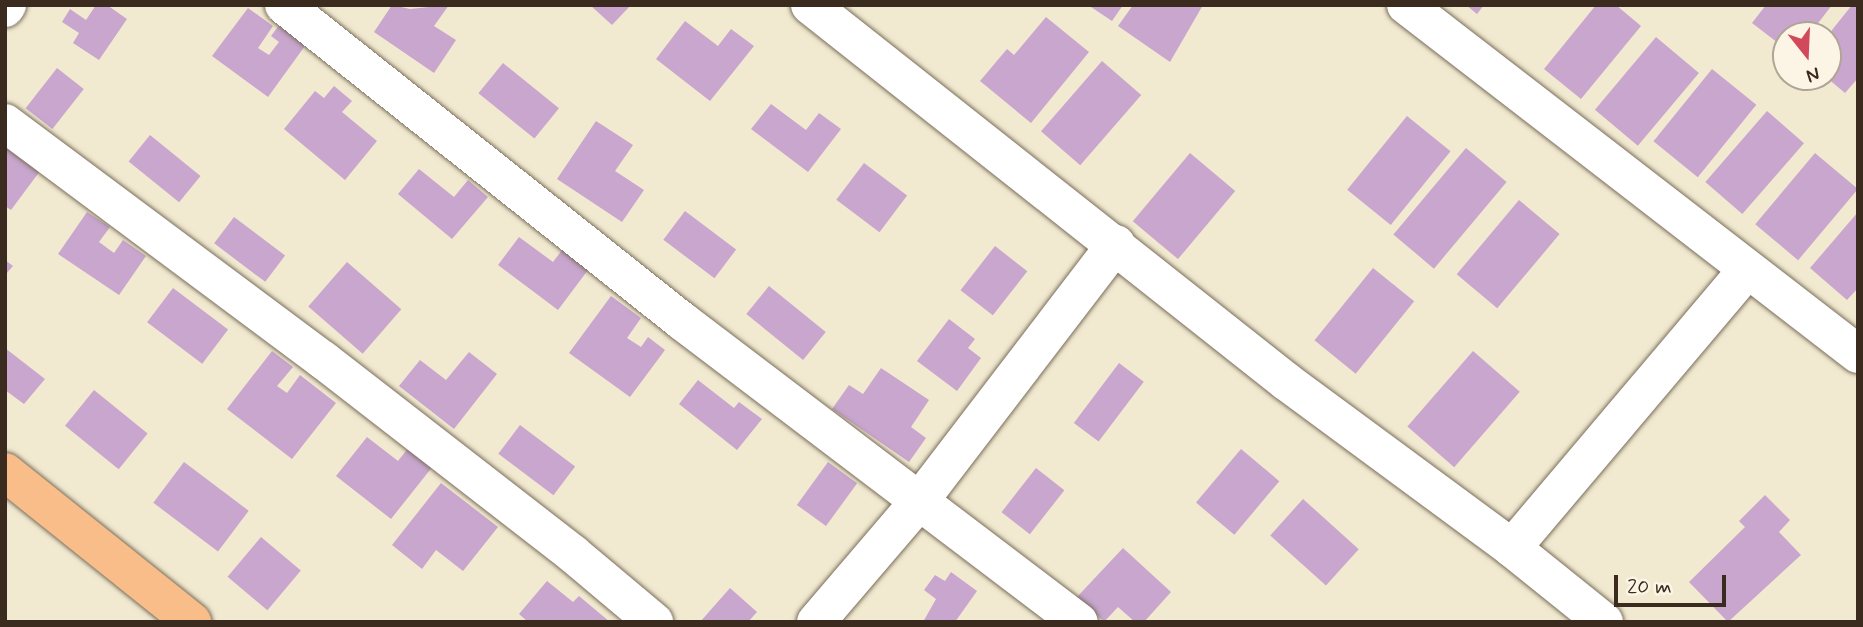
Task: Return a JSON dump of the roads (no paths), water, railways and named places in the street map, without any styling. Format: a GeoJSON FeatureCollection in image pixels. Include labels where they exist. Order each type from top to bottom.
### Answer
{"type":"FeatureCollection","features":[{"type":"Feature","properties":{"kind":"main road"},"geometry":{"type":"LineString","coordinates":[[5,472],[176,617]]}},
{"type":"Feature","properties":{"kind":"street"},"geometry":{"type":"LineString","coordinates":[[284,5],[682,321],[921,499],[1079,622]]}},
{"type":"Feature","properties":{"kind":"street"},"geometry":{"type":"LineString","coordinates":[[810,5],[1116,244],[1287,382],[1512,548],[1604,622]]}},
{"type":"Feature","properties":{"kind":"street"},"geometry":{"type":"LineString","coordinates":[[1406,5],[1858,354]]}},
{"type":"Feature","properties":{"kind":"street"},"geometry":{"type":"LineString","coordinates":[[5,123],[323,360],[654,622]]}},
{"type":"Feature","properties":{"kind":"street"},"geometry":{"type":"LineString","coordinates":[[816,622],[921,499],[1116,244]]}},
{"type":"Feature","properties":{"kind":"street"},"geometry":{"type":"LineString","coordinates":[[1512,548],[1747,270]]}}]}
